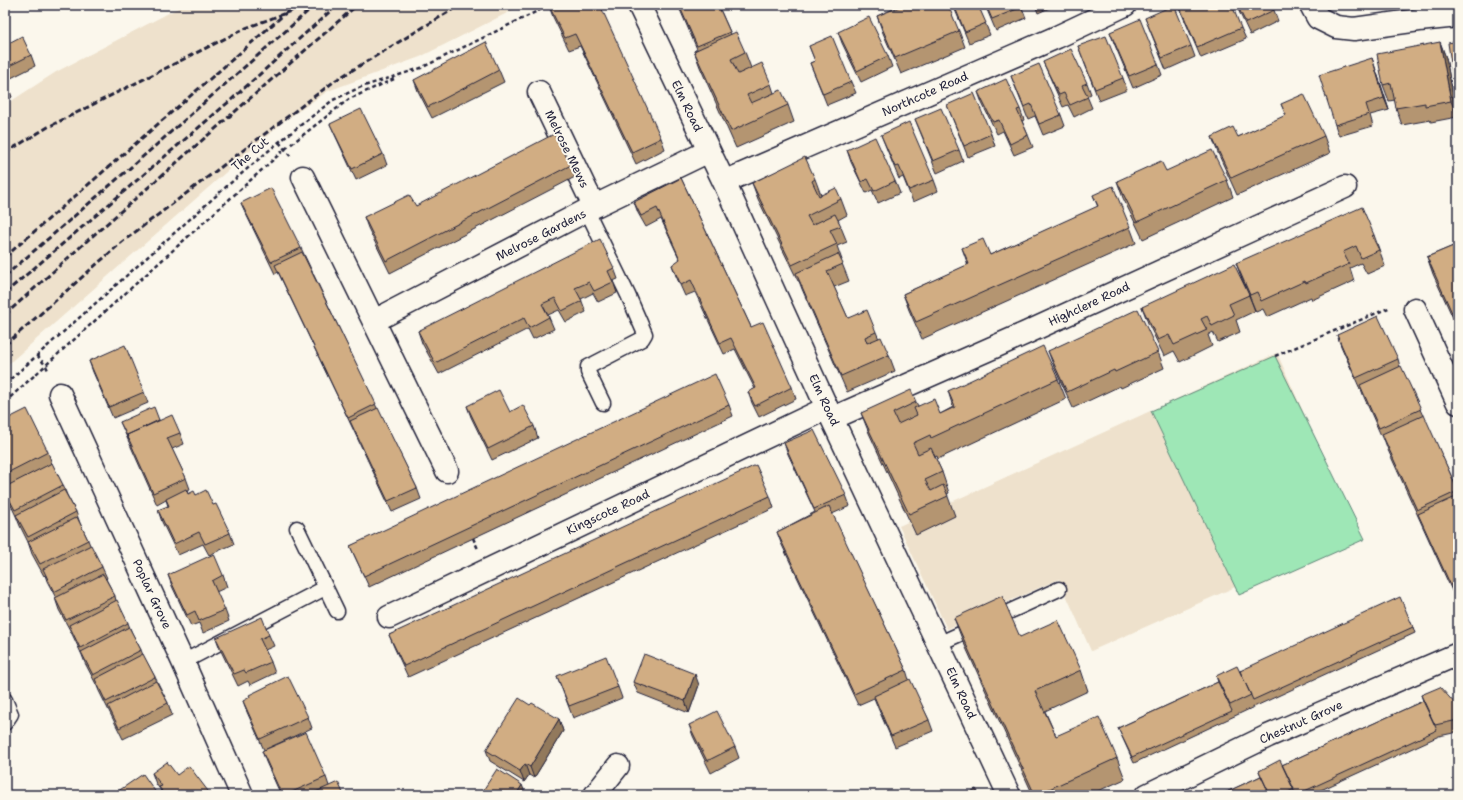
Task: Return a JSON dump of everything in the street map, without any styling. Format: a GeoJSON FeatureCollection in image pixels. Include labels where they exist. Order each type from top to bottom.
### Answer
{"type":"FeatureCollection","features":[{"type":"Feature","properties":{"kind":"street","name":"Elm Road"},"geometry":{"type":"LineString","coordinates":[[639,5],[724,182],[830,413],[1009,795]]}},
{"type":"Feature","properties":{"kind":"street","name":"Northcote Road"},"geometry":{"type":"LineString","coordinates":[[724,182],[1057,37],[1125,5]]}},
{"type":"Feature","properties":{"kind":"street"},"geometry":{"type":"LineString","coordinates":[[1311,5],[1318,18],[1336,28],[1354,29],[1458,16]]}},
{"type":"Feature","properties":{"kind":"street","name":"Melrose Mews"},"geometry":{"type":"LineString","coordinates":[[540,92],[587,192],[591,209]]}},
{"type":"Feature","properties":{"kind":"street","name":"Melrose Gardens"},"geometry":{"type":"LineString","coordinates":[[374,321],[591,209],[709,151]]}},
{"type":"Feature","properties":{"kind":"street"},"geometry":{"type":"LineString","coordinates":[[303,177],[447,471]]}},
{"type":"Feature","properties":{"kind":"street","name":"Highclere Road"},"geometry":{"type":"LineString","coordinates":[[830,413],[1026,333],[1345,187]]}},
{"type":"Feature","properties":{"kind":"street"},"geometry":{"type":"LineString","coordinates":[[1415,309],[1458,403]]}},
{"type":"Feature","properties":{"kind":"street","name":"Poplar Grove"},"geometry":{"type":"LineString","coordinates":[[60,394],[183,662],[242,795]]}},
{"type":"Feature","properties":{"kind":"street","name":"Kingscote Road"},"geometry":{"type":"LineString","coordinates":[[389,617],[830,413]]}},
{"type":"Feature","properties":{"kind":"street","name":"Chestnut Grove"},"geometry":{"type":"LineString","coordinates":[[1147,795],[1268,736],[1458,654]]}},
{"type":"Feature","properties":{"kind":"street"},"geometry":{"type":"LineString","coordinates":[[595,795],[618,766]]}},
{"type":"Feature","properties":{"kind":"lane"},"geometry":{"type":"LineString","coordinates":[[591,209],[645,334],[642,339],[588,367],[588,372],[603,403]]}},
{"type":"Feature","properties":{"kind":"lane"},"geometry":{"type":"LineString","coordinates":[[297,528],[337,611]]}},
{"type":"Feature","properties":{"kind":"lane"},"geometry":{"type":"LineString","coordinates":[[183,662],[325,588]]}},
{"type":"Feature","properties":{"kind":"lane"},"geometry":{"type":"LineString","coordinates":[[938,644],[1059,589]]}},
{"type":"Feature","properties":{"kind":"lane"},"geometry":{"type":"LineString","coordinates":[[5,700],[11,714],[5,723]]}},
{"type":"Feature","properties":{"kind":"path","name":"The Cut"},"geometry":{"type":"LineString","coordinates":[[5,384],[227,186],[291,132],[333,100],[362,87],[422,68],[550,5]]}},
{"type":"Feature","properties":{"kind":"path"},"geometry":{"type":"LineString","coordinates":[[5,402],[285,149],[349,99],[405,74]]}},
{"type":"Feature","properties":{"kind":"path"},"geometry":{"type":"LineString","coordinates":[[1275,356],[1393,306],[1415,309]]}},
{"type":"Feature","properties":{"kind":"shaded area"},"geometry":{"type":"Polygon","coordinates":[[[184,5],[523,5],[420,57],[328,91],[284,121],[5,367],[5,105],[56,72],[184,5]]]}},
{"type":"Feature","properties":{"kind":"shaded area"},"geometry":{"type":"Polygon","coordinates":[[[1277,353],[1357,533],[1091,651],[1059,579],[947,629],[899,526],[1277,353]]]}},
{"type":"Feature","properties":{"kind":"green space"},"geometry":{"type":"Polygon","coordinates":[[[1275,356],[1365,539],[1239,595],[1151,411],[1275,356]]]}},
{"type":"Feature","properties":{"kind":"building"},"geometry":{"type":"Polygon","coordinates":[[[600,5],[661,138],[632,152],[575,34],[565,38],[549,6],[600,5]]]}},
{"type":"Feature","properties":{"kind":"building"},"geometry":{"type":"Polygon","coordinates":[[[679,5],[718,5],[730,32],[697,46],[679,5]]]}},
{"type":"Feature","properties":{"kind":"building"},"geometry":{"type":"Polygon","coordinates":[[[898,5],[948,5],[959,31],[895,58],[877,16],[899,7],[898,5]]]}},
{"type":"Feature","properties":{"kind":"building"},"geometry":{"type":"Polygon","coordinates":[[[954,5],[978,5],[986,23],[965,32],[954,5]]]}},
{"type":"Feature","properties":{"kind":"building"},"geometry":{"type":"Polygon","coordinates":[[[986,5],[1021,5],[1022,7],[992,19],[986,5]]]}},
{"type":"Feature","properties":{"kind":"building"},"geometry":{"type":"Polygon","coordinates":[[[1174,5],[1191,46],[1162,58],[1145,18],[1174,5]]]}},
{"type":"Feature","properties":{"kind":"building"},"geometry":{"type":"Polygon","coordinates":[[[1179,5],[1232,5],[1241,28],[1197,47],[1179,5]]]}},
{"type":"Feature","properties":{"kind":"building"},"geometry":{"type":"Polygon","coordinates":[[[1237,5],[1272,5],[1274,10],[1246,23],[1237,5]]]}},
{"type":"Feature","properties":{"kind":"building"},"geometry":{"type":"Polygon","coordinates":[[[869,17],[888,56],[857,71],[838,32],[869,17]]]}},
{"type":"Feature","properties":{"kind":"building"},"geometry":{"type":"Polygon","coordinates":[[[1140,19],[1158,64],[1129,76],[1110,32],[1140,19]]]}},
{"type":"Feature","properties":{"kind":"building"},"geometry":{"type":"Polygon","coordinates":[[[736,32],[745,52],[731,59],[738,74],[762,63],[771,84],[747,95],[751,103],[781,90],[788,105],[731,131],[694,51],[736,32]]]}},
{"type":"Feature","properties":{"kind":"building"},"geometry":{"type":"Polygon","coordinates":[[[22,36],[31,55],[7,67],[5,64],[5,45],[22,36]]]}},
{"type":"Feature","properties":{"kind":"building"},"geometry":{"type":"Polygon","coordinates":[[[832,36],[851,82],[823,94],[810,63],[815,61],[809,46],[832,36]]]}},
{"type":"Feature","properties":{"kind":"building"},"geometry":{"type":"Polygon","coordinates":[[[1106,36],[1123,78],[1095,89],[1078,46],[1106,36]]]}},
{"type":"Feature","properties":{"kind":"building"},"geometry":{"type":"Polygon","coordinates":[[[1458,41],[1458,76],[1453,77],[1448,43],[1458,41]]]}},
{"type":"Feature","properties":{"kind":"building"},"geometry":{"type":"Polygon","coordinates":[[[486,42],[499,70],[428,107],[414,80],[486,42]]]}},
{"type":"Feature","properties":{"kind":"building"},"geometry":{"type":"Polygon","coordinates":[[[1440,42],[1451,101],[1425,106],[1425,103],[1396,108],[1391,83],[1383,85],[1377,54],[1440,42]]]}},
{"type":"Feature","properties":{"kind":"building"},"geometry":{"type":"Polygon","coordinates":[[[1071,49],[1087,83],[1082,85],[1088,97],[1070,105],[1064,93],[1059,95],[1043,62],[1071,49]]]}},
{"type":"Feature","properties":{"kind":"building"},"geometry":{"type":"Polygon","coordinates":[[[1372,58],[1384,98],[1366,104],[1369,114],[1335,125],[1319,75],[1372,58]]]}},
{"type":"Feature","properties":{"kind":"building"},"geometry":{"type":"Polygon","coordinates":[[[1039,64],[1061,115],[1039,124],[1031,104],[1024,107],[1011,76],[1039,64]]]}},
{"type":"Feature","properties":{"kind":"building"},"geometry":{"type":"Polygon","coordinates":[[[5,79],[8,86],[5,88],[5,79]]]}},
{"type":"Feature","properties":{"kind":"building"},"geometry":{"type":"Polygon","coordinates":[[[1006,79],[1020,109],[1017,110],[1028,135],[1010,144],[999,120],[993,122],[978,92],[1006,79]]]}},
{"type":"Feature","properties":{"kind":"building"},"geometry":{"type":"Polygon","coordinates":[[[974,93],[991,134],[964,146],[947,105],[974,93]]]}},
{"type":"Feature","properties":{"kind":"building"},"geometry":{"type":"Polygon","coordinates":[[[1304,94],[1324,136],[1231,178],[1212,137],[1233,127],[1238,137],[1286,115],[1281,104],[1304,94]]]}},
{"type":"Feature","properties":{"kind":"building"},"geometry":{"type":"Polygon","coordinates":[[[941,108],[959,150],[933,161],[915,119],[941,108]]]}},
{"type":"Feature","properties":{"kind":"building"},"geometry":{"type":"Polygon","coordinates":[[[361,109],[383,154],[352,169],[330,124],[361,109]]]}},
{"type":"Feature","properties":{"kind":"building"},"geometry":{"type":"Polygon","coordinates":[[[909,122],[934,180],[909,190],[899,166],[895,167],[881,135],[909,122]]]}},
{"type":"Feature","properties":{"kind":"building"},"geometry":{"type":"Polygon","coordinates":[[[554,134],[571,165],[386,261],[364,217],[409,195],[416,206],[554,134]]]}},
{"type":"Feature","properties":{"kind":"building"},"geometry":{"type":"Polygon","coordinates":[[[875,137],[895,181],[874,191],[868,179],[861,182],[847,150],[875,137]]]}},
{"type":"Feature","properties":{"kind":"building"},"geometry":{"type":"Polygon","coordinates":[[[1212,150],[1227,180],[1137,222],[1117,181],[1161,161],[1166,171],[1212,150]]]}},
{"type":"Feature","properties":{"kind":"building"},"geometry":{"type":"Polygon","coordinates":[[[805,157],[815,179],[812,181],[819,196],[836,188],[841,199],[807,216],[812,225],[835,214],[841,226],[830,230],[837,244],[792,265],[752,183],[805,157]]]}},
{"type":"Feature","properties":{"kind":"building"},"geometry":{"type":"Polygon","coordinates":[[[681,178],[751,327],[763,322],[792,387],[755,406],[748,392],[756,388],[731,338],[720,343],[691,280],[681,285],[672,265],[680,259],[657,208],[641,216],[634,202],[681,178]]]}},
{"type":"Feature","properties":{"kind":"building"},"geometry":{"type":"Polygon","coordinates":[[[1113,186],[1130,227],[916,322],[903,294],[969,264],[962,248],[983,239],[990,255],[1098,206],[1093,195],[1113,186]]]}},
{"type":"Feature","properties":{"kind":"building"},"geometry":{"type":"Polygon","coordinates":[[[271,188],[301,248],[271,262],[241,203],[271,188]]]}},
{"type":"Feature","properties":{"kind":"building"},"geometry":{"type":"Polygon","coordinates":[[[1362,207],[1374,235],[1372,236],[1379,250],[1361,258],[1356,246],[1343,252],[1349,264],[1306,283],[1305,281],[1261,301],[1257,292],[1250,295],[1236,263],[1362,207]]]}},
{"type":"Feature","properties":{"kind":"building"},"geometry":{"type":"Polygon","coordinates":[[[600,239],[614,268],[608,271],[613,282],[594,291],[589,282],[575,288],[582,301],[562,311],[555,298],[542,304],[549,317],[529,328],[524,318],[435,363],[418,331],[600,239]]]}},
{"type":"Feature","properties":{"kind":"building"},"geometry":{"type":"Polygon","coordinates":[[[1458,244],[1458,326],[1427,257],[1458,244]]]}},
{"type":"Feature","properties":{"kind":"building"},"geometry":{"type":"Polygon","coordinates":[[[302,252],[376,404],[348,418],[275,265],[302,252]]]}},
{"type":"Feature","properties":{"kind":"building"},"geometry":{"type":"Polygon","coordinates":[[[838,254],[843,264],[827,271],[848,318],[867,310],[876,332],[865,337],[867,343],[881,337],[889,355],[841,376],[796,273],[838,254]]]}},
{"type":"Feature","properties":{"kind":"building"},"geometry":{"type":"Polygon","coordinates":[[[1234,264],[1249,295],[1229,304],[1234,315],[1212,326],[1207,316],[1201,319],[1207,330],[1174,345],[1169,335],[1158,340],[1142,307],[1234,264]]]}},
{"type":"Feature","properties":{"kind":"building"},"geometry":{"type":"Polygon","coordinates":[[[1138,309],[1158,352],[1115,372],[1114,370],[1067,392],[1048,351],[1138,309]]]}},
{"type":"Feature","properties":{"kind":"building"},"geometry":{"type":"Polygon","coordinates":[[[1378,316],[1398,359],[1356,378],[1337,335],[1378,316]]]}},
{"type":"Feature","properties":{"kind":"building"},"geometry":{"type":"Polygon","coordinates":[[[125,345],[144,392],[109,407],[89,361],[125,345]]]}},
{"type":"Feature","properties":{"kind":"building"},"geometry":{"type":"Polygon","coordinates":[[[1043,346],[1058,379],[931,438],[930,435],[913,443],[918,454],[931,448],[942,472],[925,480],[931,491],[943,485],[948,496],[909,514],[861,413],[911,390],[916,402],[893,413],[898,424],[917,415],[914,408],[934,399],[940,414],[955,407],[948,391],[1043,346]]]}},
{"type":"Feature","properties":{"kind":"building"},"geometry":{"type":"Polygon","coordinates":[[[1401,366],[1421,409],[1379,428],[1360,385],[1401,366]]]}},
{"type":"Feature","properties":{"kind":"building"},"geometry":{"type":"Polygon","coordinates":[[[715,374],[729,405],[364,576],[350,546],[715,374]]]}},
{"type":"Feature","properties":{"kind":"building"},"geometry":{"type":"Polygon","coordinates":[[[499,390],[510,412],[523,405],[534,426],[488,449],[467,406],[499,390]]]}},
{"type":"Feature","properties":{"kind":"building"},"geometry":{"type":"Polygon","coordinates":[[[154,407],[159,420],[127,435],[129,440],[120,422],[154,407]]]}},
{"type":"Feature","properties":{"kind":"building"},"geometry":{"type":"Polygon","coordinates":[[[378,408],[417,488],[388,501],[350,421],[378,408]]]}},
{"type":"Feature","properties":{"kind":"building"},"geometry":{"type":"Polygon","coordinates":[[[27,409],[48,452],[5,474],[5,420],[27,409]]]}},
{"type":"Feature","properties":{"kind":"building"},"geometry":{"type":"Polygon","coordinates":[[[172,415],[180,433],[167,438],[186,478],[153,493],[127,435],[172,415]]]}},
{"type":"Feature","properties":{"kind":"building"},"geometry":{"type":"Polygon","coordinates":[[[1424,415],[1458,491],[1417,510],[1382,434],[1424,415]]]}},
{"type":"Feature","properties":{"kind":"building"},"geometry":{"type":"Polygon","coordinates":[[[814,430],[846,495],[814,509],[784,443],[814,430]]]}},
{"type":"Feature","properties":{"kind":"building"},"geometry":{"type":"Polygon","coordinates":[[[52,463],[63,485],[15,510],[5,491],[5,487],[52,463]]]}},
{"type":"Feature","properties":{"kind":"building"},"geometry":{"type":"Polygon","coordinates":[[[756,465],[770,496],[404,666],[389,635],[756,465]]]}},
{"type":"Feature","properties":{"kind":"building"},"geometry":{"type":"Polygon","coordinates":[[[186,489],[188,494],[194,491],[196,495],[206,490],[213,505],[216,504],[230,533],[205,544],[199,532],[174,544],[158,510],[169,506],[166,499],[186,489]]]}},
{"type":"Feature","properties":{"kind":"building"},"geometry":{"type":"Polygon","coordinates":[[[64,490],[76,512],[28,537],[16,515],[64,490]]]}},
{"type":"Feature","properties":{"kind":"building"},"geometry":{"type":"Polygon","coordinates":[[[1458,496],[1458,601],[1418,514],[1458,496]]]}},
{"type":"Feature","properties":{"kind":"building"},"geometry":{"type":"Polygon","coordinates":[[[829,506],[906,670],[854,694],[777,532],[829,506]]]}},
{"type":"Feature","properties":{"kind":"building"},"geometry":{"type":"Polygon","coordinates":[[[77,517],[88,540],[40,564],[28,542],[77,517]]]}},
{"type":"Feature","properties":{"kind":"building"},"geometry":{"type":"Polygon","coordinates":[[[91,545],[102,567],[54,592],[43,569],[91,545]]]}},
{"type":"Feature","properties":{"kind":"building"},"geometry":{"type":"Polygon","coordinates":[[[214,554],[223,575],[212,581],[225,610],[199,621],[195,611],[187,615],[168,575],[214,554]]]}},
{"type":"Feature","properties":{"kind":"building"},"geometry":{"type":"Polygon","coordinates":[[[103,574],[115,596],[66,620],[55,598],[103,574]]]}},
{"type":"Feature","properties":{"kind":"building"},"geometry":{"type":"Polygon","coordinates":[[[1002,596],[1020,637],[1058,620],[1081,670],[1035,691],[1056,736],[1099,717],[1117,758],[1036,795],[954,618],[1002,596]]]}},
{"type":"Feature","properties":{"kind":"building"},"geometry":{"type":"Polygon","coordinates":[[[1400,597],[1413,627],[1253,700],[1240,671],[1400,597]]]}},
{"type":"Feature","properties":{"kind":"building"},"geometry":{"type":"Polygon","coordinates":[[[117,600],[128,623],[80,648],[69,625],[117,600]]]}},
{"type":"Feature","properties":{"kind":"building"},"geometry":{"type":"Polygon","coordinates":[[[262,617],[269,635],[260,639],[271,662],[246,673],[244,670],[234,674],[216,638],[262,617]]]}},
{"type":"Feature","properties":{"kind":"building"},"geometry":{"type":"Polygon","coordinates":[[[129,627],[141,650],[93,675],[81,652],[129,627]]]}},
{"type":"Feature","properties":{"kind":"building"},"geometry":{"type":"Polygon","coordinates":[[[143,654],[155,677],[106,702],[95,679],[143,654]]]}},
{"type":"Feature","properties":{"kind":"building"},"geometry":{"type":"Polygon","coordinates":[[[644,654],[695,674],[685,701],[633,682],[644,654]]]}},
{"type":"Feature","properties":{"kind":"building"},"geometry":{"type":"Polygon","coordinates":[[[606,656],[618,687],[569,706],[557,676],[606,656]]]}},
{"type":"Feature","properties":{"kind":"building"},"geometry":{"type":"Polygon","coordinates":[[[1237,666],[1251,695],[1230,705],[1216,676],[1237,666]]]}},
{"type":"Feature","properties":{"kind":"building"},"geometry":{"type":"Polygon","coordinates":[[[288,676],[308,717],[260,739],[243,701],[250,697],[249,695],[288,676]]]}},
{"type":"Feature","properties":{"kind":"building"},"geometry":{"type":"Polygon","coordinates":[[[910,679],[929,720],[891,736],[874,696],[910,679]]]}},
{"type":"Feature","properties":{"kind":"building"},"geometry":{"type":"Polygon","coordinates":[[[156,681],[168,703],[119,728],[108,706],[156,681]]]}},
{"type":"Feature","properties":{"kind":"building"},"geometry":{"type":"Polygon","coordinates":[[[1218,682],[1232,711],[1132,757],[1118,728],[1218,682]]]}},
{"type":"Feature","properties":{"kind":"building"},"geometry":{"type":"Polygon","coordinates":[[[1440,687],[1458,707],[1458,720],[1435,725],[1421,695],[1440,687]]]}},
{"type":"Feature","properties":{"kind":"building"},"geometry":{"type":"Polygon","coordinates":[[[519,698],[530,705],[532,703],[559,719],[530,767],[525,764],[520,771],[486,750],[519,698]]]}},
{"type":"Feature","properties":{"kind":"building"},"geometry":{"type":"Polygon","coordinates":[[[1423,701],[1437,730],[1296,795],[1282,765],[1423,701]]]}},
{"type":"Feature","properties":{"kind":"building"},"geometry":{"type":"Polygon","coordinates":[[[717,711],[735,747],[707,761],[689,725],[717,711]]]}},
{"type":"Feature","properties":{"kind":"building"},"geometry":{"type":"Polygon","coordinates":[[[306,732],[326,777],[282,795],[262,751],[306,732]]]}},
{"type":"Feature","properties":{"kind":"building"},"geometry":{"type":"Polygon","coordinates":[[[1280,760],[1294,789],[1282,795],[1270,795],[1259,771],[1280,760]]]}},
{"type":"Feature","properties":{"kind":"building"},"geometry":{"type":"Polygon","coordinates":[[[167,762],[177,775],[189,766],[211,795],[114,794],[143,774],[157,794],[162,791],[159,787],[162,786],[152,773],[167,762]]]}},
{"type":"Feature","properties":{"kind":"building"},"geometry":{"type":"Polygon","coordinates":[[[497,769],[522,785],[516,795],[480,795],[497,769]]]}},
{"type":"Feature","properties":{"kind":"building"},"geometry":{"type":"Polygon","coordinates":[[[1261,776],[1270,795],[1220,795],[1261,776]]]}},
{"type":"Feature","properties":{"kind":"building"},"geometry":{"type":"Polygon","coordinates":[[[338,782],[344,795],[309,795],[338,782]]]}},
{"type":"Feature","properties":{"kind":"building"},"geometry":{"type":"Polygon","coordinates":[[[976,789],[980,795],[965,795],[976,789]]]}},
{"type":"Feature","properties":{"kind":"railway"},"geometry":{"type":"LineString","coordinates":[[5,257],[295,5]]}},
{"type":"Feature","properties":{"kind":"railway"},"geometry":{"type":"LineString","coordinates":[[5,153],[48,127],[246,28],[307,5]]}},
{"type":"Feature","properties":{"kind":"railway"},"geometry":{"type":"LineString","coordinates":[[5,276],[315,5]]}},
{"type":"Feature","properties":{"kind":"railway"},"geometry":{"type":"LineString","coordinates":[[5,293],[231,100],[337,5]]}},
{"type":"Feature","properties":{"kind":"railway"},"geometry":{"type":"LineString","coordinates":[[5,315],[88,240],[357,5]]}},
{"type":"Feature","properties":{"kind":"railway"},"geometry":{"type":"LineString","coordinates":[[5,345],[122,242],[336,80],[460,5]]}}]}
